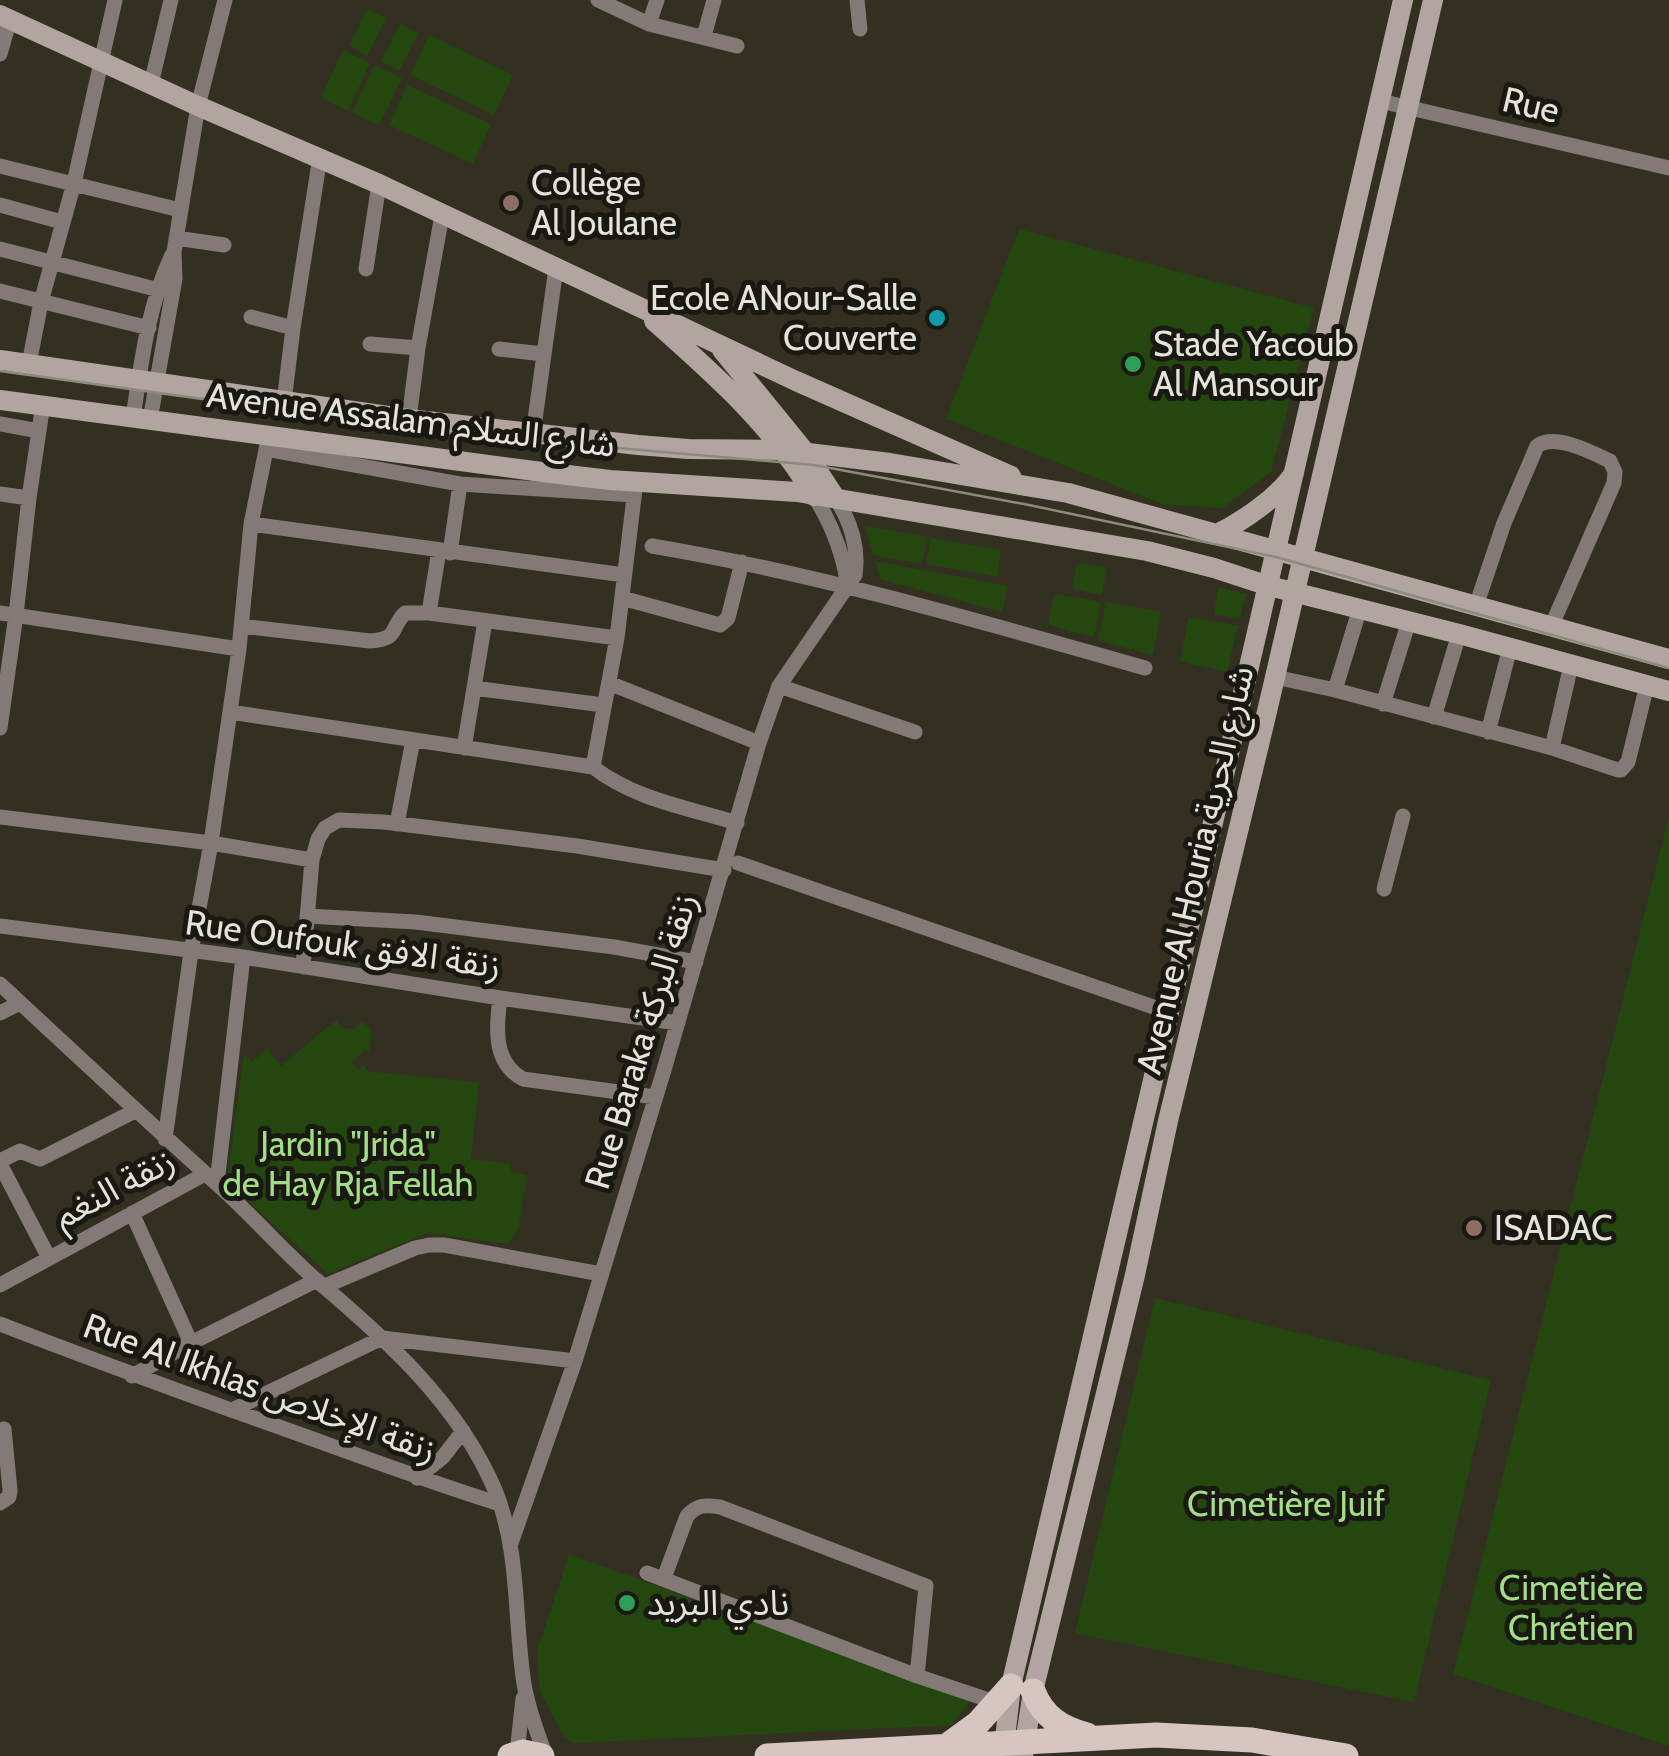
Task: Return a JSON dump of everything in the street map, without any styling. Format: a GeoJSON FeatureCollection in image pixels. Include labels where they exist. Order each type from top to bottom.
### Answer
{"type":"FeatureCollection","features":[{"type":"Feature","properties":{"kind":"main road","name":"Avenue Al Houria شارع الحرية"},"geometry":{"type":"LineString","coordinates":[[1014,1749],[1014,1694],[1403,0]]}},
{"type":"Feature","properties":{"kind":"main road","name":"Avenue Al Houria شارع الحرية"},"geometry":{"type":"LineString","coordinates":[[1014,1694],[1130,1294],[1433,0]]}},
{"type":"Feature","properties":{"kind":"main road"},"geometry":{"type":"LineString","coordinates":[[5,17],[379,184],[796,381],[1040,488],[1376,576],[1551,627],[1667,654]]}},
{"type":"Feature","properties":{"kind":"main road"},"geometry":{"type":"LineString","coordinates":[[637,306],[736,395],[784,450],[814,496]]}},
{"type":"Feature","properties":{"kind":"main road"},"geometry":{"type":"LineString","coordinates":[[718,344],[806,453],[836,499]]}},
{"type":"Feature","properties":{"kind":"main road","name":"Avenue Assalam شارع السلام"},"geometry":{"type":"LineString","coordinates":[[0,360],[409,419],[688,449],[784,450],[1040,488]]}},
{"type":"Feature","properties":{"kind":"main road","name":"Avenue Assalam شارع السلام"},"geometry":{"type":"LineString","coordinates":[[0,400],[142,419],[268,442],[542,472],[635,488],[782,491],[1147,552],[1669,691]]}},
{"type":"Feature","properties":{"kind":"main road"},"geometry":{"type":"LineString","coordinates":[[1214,535],[1283,488],[1296,471]]}},
{"type":"Feature","properties":{"kind":"main road"},"geometry":{"type":"LineString","coordinates":[[945,1747],[1014,1694],[1058,1724],[1096,1738]]}},
{"type":"Feature","properties":{"kind":"main road"},"geometry":{"type":"LineString","coordinates":[[767,1756],[945,1747],[1014,1749],[1156,1735],[1220,1737],[1346,1756]]}},
{"type":"Feature","properties":{"kind":"street"},"geometry":{"type":"LineString","coordinates":[[29,364],[115,0]]}},
{"type":"Feature","properties":{"kind":"street"},"geometry":{"type":"LineString","coordinates":[[151,84],[171,0]]}},
{"type":"Feature","properties":{"kind":"street"},"geometry":{"type":"LineString","coordinates":[[142,419],[175,280],[175,245],[198,106],[225,0]]}},
{"type":"Feature","properties":{"kind":"street"},"geometry":{"type":"LineString","coordinates":[[599,0],[649,24],[737,46]]}},
{"type":"Feature","properties":{"kind":"street"},"geometry":{"type":"LineString","coordinates":[[649,24],[656,0]]}},
{"type":"Feature","properties":{"kind":"street"},"geometry":{"type":"LineString","coordinates":[[704,36],[714,0]]}},
{"type":"Feature","properties":{"kind":"street"},"geometry":{"type":"LineString","coordinates":[[858,0],[860,29]]}},
{"type":"Feature","properties":{"kind":"street"},"geometry":{"type":"LineString","coordinates":[[0,54],[5,17]]}},
{"type":"Feature","properties":{"kind":"street","name":"Rue"},"geometry":{"type":"LineString","coordinates":[[1380,101],[1669,168]]}},
{"type":"Feature","properties":{"kind":"street"},"geometry":{"type":"LineString","coordinates":[[284,402],[320,158]]}},
{"type":"Feature","properties":{"kind":"street"},"geometry":{"type":"LineString","coordinates":[[0,166],[180,210]]}},
{"type":"Feature","properties":{"kind":"street"},"geometry":{"type":"LineString","coordinates":[[366,269],[379,184]]}},
{"type":"Feature","properties":{"kind":"street"},"geometry":{"type":"LineString","coordinates":[[0,205],[62,222]]}},
{"type":"Feature","properties":{"kind":"street"},"geometry":{"type":"LineString","coordinates":[[409,419],[442,215]]}},
{"type":"Feature","properties":{"kind":"street"},"geometry":{"type":"LineString","coordinates":[[175,245],[224,245]]}},
{"type":"Feature","properties":{"kind":"street"},"geometry":{"type":"LineString","coordinates":[[148,382],[149,328],[175,245]]}},
{"type":"Feature","properties":{"kind":"street"},"geometry":{"type":"LineString","coordinates":[[0,249],[159,290]]}},
{"type":"Feature","properties":{"kind":"street"},"geometry":{"type":"LineString","coordinates":[[533,434],[556,268]]}},
{"type":"Feature","properties":{"kind":"street"},"geometry":{"type":"LineString","coordinates":[[0,291],[149,328]]}},
{"type":"Feature","properties":{"kind":"street"},"geometry":{"type":"LineString","coordinates":[[252,317],[293,328]]}},
{"type":"Feature","properties":{"kind":"street"},"geometry":{"type":"LineString","coordinates":[[370,344],[418,348]]}},
{"type":"Feature","properties":{"kind":"street"},"geometry":{"type":"LineString","coordinates":[[499,349],[543,354]]}},
{"type":"Feature","properties":{"kind":"street"},"geometry":{"type":"LineString","coordinates":[[1,718],[8,614],[43,404]]}},
{"type":"Feature","properties":{"kind":"street"},"geometry":{"type":"LineString","coordinates":[[0,424],[39,431]]}},
{"type":"Feature","properties":{"kind":"street"},"geometry":{"type":"LineString","coordinates":[[1476,606],[1504,522],[1537,446],[1556,440],[1610,462],[1615,472],[1614,484],[1551,627]]}},
{"type":"Feature","properties":{"kind":"street"},"geometry":{"type":"LineString","coordinates":[[166,1139],[239,649],[252,524],[268,442],[460,484],[635,488],[617,638],[593,767]]}},
{"type":"Feature","properties":{"kind":"street"},"geometry":{"type":"LineString","coordinates":[[429,614],[460,484]]}},
{"type":"Feature","properties":{"kind":"street"},"geometry":{"type":"LineString","coordinates":[[0,494],[28,498]]}},
{"type":"Feature","properties":{"kind":"street"},"geometry":{"type":"LineString","coordinates":[[814,496],[834,532],[848,586]]}},
{"type":"Feature","properties":{"kind":"street","name":"Rue Baraka زنقة البركة"},"geometry":{"type":"LineString","coordinates":[[510,1546],[602,1274],[696,962],[731,866],[737,823],[779,686],[848,586],[856,568],[852,532],[836,499]]}},
{"type":"Feature","properties":{"kind":"street"},"geometry":{"type":"LineString","coordinates":[[252,524],[624,575]]}},
{"type":"Feature","properties":{"kind":"street"},"geometry":{"type":"LineString","coordinates":[[652,546],[848,586],[1145,668]]}},
{"type":"Feature","properties":{"kind":"street"},"geometry":{"type":"LineString","coordinates":[[622,598],[720,625],[729,615],[742,562]]}},
{"type":"Feature","properties":{"kind":"street"},"geometry":{"type":"LineString","coordinates":[[1335,690],[1360,608]]}},
{"type":"Feature","properties":{"kind":"street"},"geometry":{"type":"LineString","coordinates":[[241,626],[384,640],[394,633],[405,613],[617,638]]}},
{"type":"Feature","properties":{"kind":"street"},"geometry":{"type":"LineString","coordinates":[[8,614],[239,649]]}},
{"type":"Feature","properties":{"kind":"street"},"geometry":{"type":"LineString","coordinates":[[464,748],[485,620]]}},
{"type":"Feature","properties":{"kind":"street"},"geometry":{"type":"LineString","coordinates":[[1384,704],[1409,622]]}},
{"type":"Feature","properties":{"kind":"street"},"geometry":{"type":"LineString","coordinates":[[1434,717],[1458,634]]}},
{"type":"Feature","properties":{"kind":"street"},"geometry":{"type":"LineString","coordinates":[[1488,732],[1510,648]]}},
{"type":"Feature","properties":{"kind":"street"},"geometry":{"type":"LineString","coordinates":[[1552,748],[1571,665]]}},
{"type":"Feature","properties":{"kind":"street"},"geometry":{"type":"LineString","coordinates":[[1274,676],[1552,748],[1621,770],[1628,762],[1647,685]]}},
{"type":"Feature","properties":{"kind":"street"},"geometry":{"type":"LineString","coordinates":[[609,683],[759,744]]}},
{"type":"Feature","properties":{"kind":"street"},"geometry":{"type":"LineString","coordinates":[[779,686],[915,732]]}},
{"type":"Feature","properties":{"kind":"street"},"geometry":{"type":"LineString","coordinates":[[474,688],[603,705]]}},
{"type":"Feature","properties":{"kind":"street"},"geometry":{"type":"LineString","coordinates":[[230,712],[593,767],[634,791],[737,823]]}},
{"type":"Feature","properties":{"kind":"street"},"geometry":{"type":"LineString","coordinates":[[397,824],[413,740]]}},
{"type":"Feature","properties":{"kind":"street"},"geometry":{"type":"LineString","coordinates":[[1384,890],[1403,816]]}},
{"type":"Feature","properties":{"kind":"street"},"geometry":{"type":"LineString","coordinates":[[0,817],[211,843],[312,860]]}},
{"type":"Feature","properties":{"kind":"street"},"geometry":{"type":"LineString","coordinates":[[303,967],[312,860],[318,839],[332,822],[353,820],[731,866],[1168,1012]]}},
{"type":"Feature","properties":{"kind":"street"},"geometry":{"type":"LineString","coordinates":[[307,916],[416,922],[597,944],[696,962]]}},
{"type":"Feature","properties":{"kind":"street","name":"Rue Oufouk زنقة الافق"},"geometry":{"type":"LineString","coordinates":[[0,926],[243,957],[678,1022]]}},
{"type":"Feature","properties":{"kind":"street"},"geometry":{"type":"LineString","coordinates":[[211,1178],[243,957]]}},
{"type":"Feature","properties":{"kind":"street"},"geometry":{"type":"LineString","coordinates":[[0,984],[382,1338],[415,1371],[462,1430],[500,1504],[510,1546],[529,1755]]}},
{"type":"Feature","properties":{"kind":"street"},"geometry":{"type":"LineString","coordinates":[[500,998],[500,1049],[514,1075],[523,1080],[655,1097]]}},
{"type":"Feature","properties":{"kind":"street"},"geometry":{"type":"LineString","coordinates":[[0,1014],[20,1002]]}},
{"type":"Feature","properties":{"kind":"street"},"geometry":{"type":"LineString","coordinates":[[49,1258],[0,1162],[20,1151],[40,1159],[135,1111]]}},
{"type":"Feature","properties":{"kind":"street","name":"زنقة النغم"},"geometry":{"type":"LineString","coordinates":[[0,1284],[132,1214],[211,1178]]}},
{"type":"Feature","properties":{"kind":"street"},"geometry":{"type":"LineString","coordinates":[[132,1214],[191,1342]]}},
{"type":"Feature","properties":{"kind":"street"},"geometry":{"type":"LineString","coordinates":[[132,1376],[191,1342],[321,1283],[414,1248],[444,1246],[602,1274]]}},
{"type":"Feature","properties":{"kind":"street","name":"Rue Al Ikhlas زنقة الإخلاص"},"geometry":{"type":"LineString","coordinates":[[0,1324],[132,1376],[500,1504]]}},
{"type":"Feature","properties":{"kind":"street"},"geometry":{"type":"LineString","coordinates":[[232,1410],[382,1338],[574,1360]]}},
{"type":"Feature","properties":{"kind":"street"},"geometry":{"type":"LineString","coordinates":[[0,1503],[9,1497],[10,1490],[4,1429]]}},
{"type":"Feature","properties":{"kind":"street"},"geometry":{"type":"LineString","coordinates":[[417,1478],[443,1456],[462,1430]]}},
{"type":"Feature","properties":{"kind":"street"},"geometry":{"type":"LineString","coordinates":[[664,1578],[687,1516],[703,1505],[926,1586],[917,1676]]}},
{"type":"Feature","properties":{"kind":"street"},"geometry":{"type":"LineString","coordinates":[[647,1573],[917,1676],[1014,1694]]}},
{"type":"Feature","properties":{"kind":"street"},"geometry":{"type":"LineString","coordinates":[[524,1684],[529,1755]]}},
{"type":"Feature","properties":{"kind":"green space"},"geometry":{"type":"Polygon","coordinates":[[[367,9],[386,18],[367,56],[349,46],[367,9]]]}},
{"type":"Feature","properties":{"kind":"green space"},"geometry":{"type":"Polygon","coordinates":[[[400,24],[418,33],[399,71],[381,61],[400,24]]]}},
{"type":"Feature","properties":{"kind":"green space"},"geometry":{"type":"Polygon","coordinates":[[[429,35],[513,75],[494,115],[410,75],[429,35]]]}},
{"type":"Feature","properties":{"kind":"green space"},"geometry":{"type":"Polygon","coordinates":[[[343,50],[370,63],[348,111],[321,98],[343,50]]]}},
{"type":"Feature","properties":{"kind":"green space"},"geometry":{"type":"Polygon","coordinates":[[[374,65],[402,78],[379,126],[352,113],[374,65]]]}},
{"type":"Feature","properties":{"kind":"green space"},"geometry":{"type":"Polygon","coordinates":[[[407,85],[491,124],[473,164],[389,125],[407,85]]]}},
{"type":"Feature","properties":{"kind":"green space","name":"Stade Yacoub Al Mansour"},"geometry":{"type":"Polygon","coordinates":[[[1019,229],[1314,308],[1271,472],[1222,508],[1163,504],[946,419],[1019,229]]]}},
{"type":"Feature","properties":{"kind":"green space"},"geometry":{"type":"Polygon","coordinates":[[[865,526],[927,537],[922,564],[873,555],[865,526]]]}},
{"type":"Feature","properties":{"kind":"green space"},"geometry":{"type":"Polygon","coordinates":[[[931,538],[1001,550],[997,577],[926,564],[931,538]]]}},
{"type":"Feature","properties":{"kind":"green space"},"geometry":{"type":"Polygon","coordinates":[[[875,561],[1008,586],[1002,612],[880,579],[875,561]]]}},
{"type":"Feature","properties":{"kind":"green space"},"geometry":{"type":"Polygon","coordinates":[[[1077,563],[1107,568],[1102,595],[1072,589],[1077,563]]]}},
{"type":"Feature","properties":{"kind":"green space"},"geometry":{"type":"Polygon","coordinates":[[[1218,587],[1246,594],[1240,619],[1214,614],[1218,587]]]}},
{"type":"Feature","properties":{"kind":"green space"},"geometry":{"type":"Polygon","coordinates":[[[1054,594],[1101,602],[1094,637],[1048,625],[1054,594]]]}},
{"type":"Feature","properties":{"kind":"green space"},"geometry":{"type":"Polygon","coordinates":[[[1106,602],[1161,612],[1153,655],[1098,641],[1106,602]]]}},
{"type":"Feature","properties":{"kind":"green space"},"geometry":{"type":"Polygon","coordinates":[[[1189,617],[1238,626],[1227,672],[1180,661],[1189,617]]]}},
{"type":"Feature","properties":{"kind":"green space","name":"Cimetière Chrétien"},"geometry":{"type":"Polygon","coordinates":[[[1669,816],[1669,1746],[1453,1674],[1669,816]]]}},
{"type":"Feature","properties":{"kind":"green space","name":"Jardin \"Jrida\" de Hay Rja Fellah"},"geometry":{"type":"Polygon","coordinates":[[[336,1020],[342,1028],[354,1029],[363,1021],[372,1032],[369,1052],[365,1050],[352,1062],[358,1070],[364,1065],[367,1071],[479,1083],[471,1159],[511,1164],[511,1172],[527,1175],[518,1229],[508,1244],[427,1233],[328,1274],[227,1182],[244,1054],[252,1062],[267,1048],[281,1066],[336,1020]]]}},
{"type":"Feature","properties":{"kind":"green space","name":"Cimetière Juif"},"geometry":{"type":"Polygon","coordinates":[[[1155,1298],[1491,1380],[1414,1702],[1075,1633],[1155,1298]]]}},
{"type":"Feature","properties":{"kind":"green space","name":"نادي البريد"},"geometry":{"type":"Polygon","coordinates":[[[569,1554],[970,1700],[953,1725],[573,1743],[564,1737],[540,1692],[537,1651],[569,1554]]]}},
{"type":"Feature","properties":{"kind":"tram line"},"geometry":{"type":"LineString","coordinates":[[0,371],[456,434],[814,465],[1276,557],[1669,668]]}},
{"type":"Feature","properties":{"kind":"place","name":"Collège Al Joulane"},"geometry":{"type":"Point","coordinates":[511,203]}},
{"type":"Feature","properties":{"kind":"place","name":"Ecole ANour-Salle Couverte"},"geometry":{"type":"Point","coordinates":[937,318]}},
{"type":"Feature","properties":{"kind":"place","name":"Stade Yacoub Al Mansour"},"geometry":{"type":"Point","coordinates":[1133,364]}},
{"type":"Feature","properties":{"kind":"place","name":"ISADAC"},"geometry":{"type":"Point","coordinates":[1474,1228]}},
{"type":"Feature","properties":{"kind":"place","name":"نادي البريد"},"geometry":{"type":"Point","coordinates":[627,1603]}}]}
